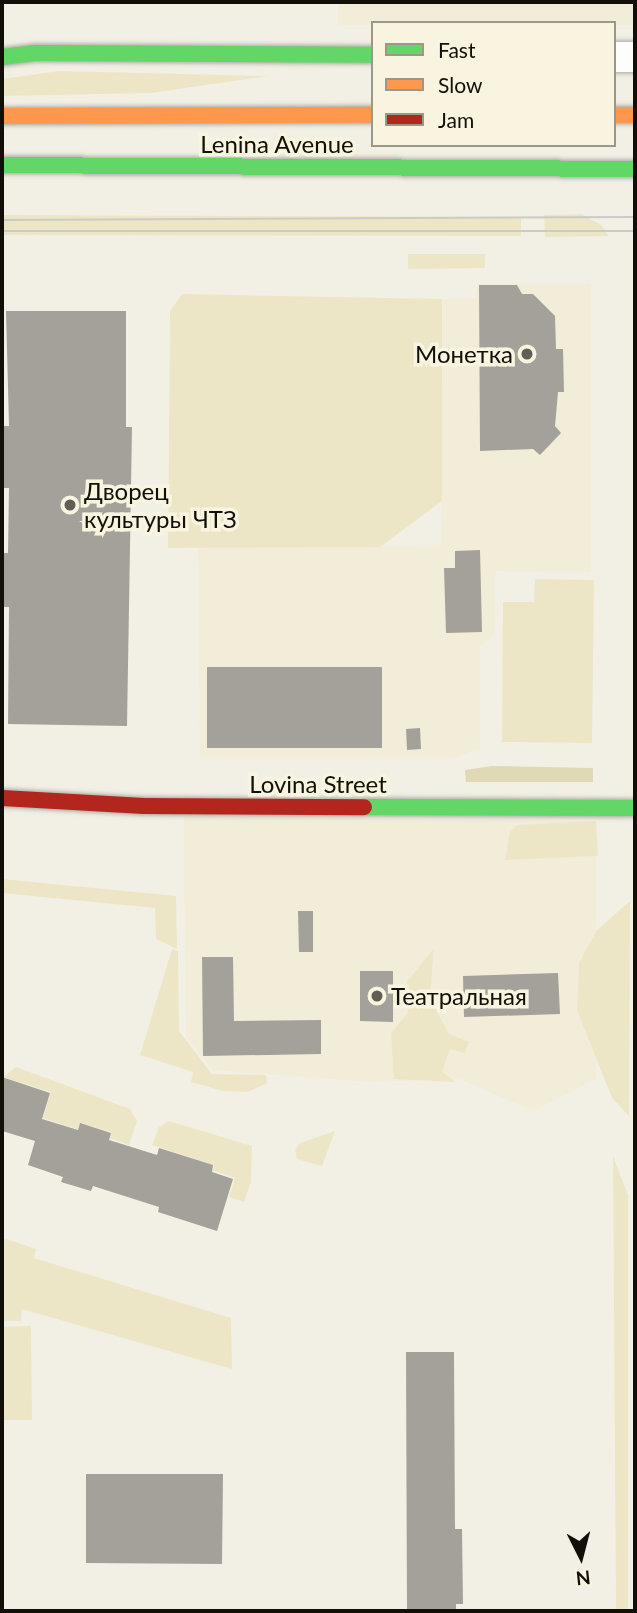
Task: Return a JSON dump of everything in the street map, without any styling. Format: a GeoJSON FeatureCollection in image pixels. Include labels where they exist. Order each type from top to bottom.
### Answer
{"type":"FeatureCollection","features":[{"type":"Feature","properties":{"kind":"main road"},"geometry":{"type":"LineString","coordinates":[[2,57],[35,53],[371,55]]}},
{"type":"Feature","properties":{"kind":"main road","name":"Lenina Avenue"},"geometry":{"type":"LineString","coordinates":[[2,116],[371,115]]}},
{"type":"Feature","properties":{"kind":"main road"},"geometry":{"type":"LineString","coordinates":[[616,115],[635,115]]}},
{"type":"Feature","properties":{"kind":"main road","name":"Lenina Avenue"},"geometry":{"type":"LineString","coordinates":[[2,164],[635,169]]}},
{"type":"Feature","properties":{"kind":"main road","name":"Lovina Street"},"geometry":{"type":"LineString","coordinates":[[2,798],[144,806],[635,808]]}},
{"type":"Feature","properties":{"kind":"street"},"geometry":{"type":"LineString","coordinates":[[616,57],[635,57]]}},
{"type":"Feature","properties":{"kind":"shaded area"},"geometry":{"type":"Polygon","coordinates":[[[338,2],[635,2],[635,25],[616,25],[616,21],[371,21],[371,25],[338,25],[338,2]]]}},
{"type":"Feature","properties":{"kind":"shaded area"},"geometry":{"type":"Polygon","coordinates":[[[59,71],[268,76],[151,93],[2,96],[2,79],[59,71]]]}},
{"type":"Feature","properties":{"kind":"shaded area"},"geometry":{"type":"Polygon","coordinates":[[[582,214],[601,225],[609,236],[545,237],[544,215],[582,214]]]}},
{"type":"Feature","properties":{"kind":"shaded area"},"geometry":{"type":"Polygon","coordinates":[[[2,215],[521,217],[521,236],[2,235],[2,215]]]}},
{"type":"Feature","properties":{"kind":"shaded area"},"geometry":{"type":"Polygon","coordinates":[[[408,254],[485,254],[485,268],[408,269],[408,254]]]}},
{"type":"Feature","properties":{"kind":"shaded area"},"geometry":{"type":"Polygon","coordinates":[[[477,284],[591,284],[591,572],[495,571],[495,635],[480,646],[480,748],[453,758],[200,758],[198,548],[441,546],[443,299],[476,298],[477,284]]]}},
{"type":"Feature","properties":{"kind":"shaded area"},"geometry":{"type":"Polygon","coordinates":[[[182,294],[442,299],[442,501],[380,547],[168,548],[170,311],[182,294]]]}},
{"type":"Feature","properties":{"kind":"shaded area"},"geometry":{"type":"Polygon","coordinates":[[[535,579],[594,580],[592,743],[502,742],[503,602],[534,602],[535,579]]]}},
{"type":"Feature","properties":{"kind":"shaded area"},"geometry":{"type":"Polygon","coordinates":[[[492,766],[593,768],[593,782],[466,782],[465,770],[492,766]]]}},
{"type":"Feature","properties":{"kind":"shaded area"},"geometry":{"type":"Polygon","coordinates":[[[184,817],[596,821],[596,1079],[533,1111],[459,1079],[370,1082],[212,1070],[186,1037],[184,817]]]}},
{"type":"Feature","properties":{"kind":"shaded area"},"geometry":{"type":"Polygon","coordinates":[[[596,821],[598,856],[505,860],[510,832],[518,825],[596,821]]]}},
{"type":"Feature","properties":{"kind":"shaded area"},"geometry":{"type":"Polygon","coordinates":[[[2,879],[176,896],[177,949],[156,939],[155,908],[2,893],[2,879]]]}},
{"type":"Feature","properties":{"kind":"shaded area"},"geometry":{"type":"Polygon","coordinates":[[[630,901],[629,1116],[612,1098],[577,1010],[579,963],[597,930],[630,901]]]}},
{"type":"Feature","properties":{"kind":"shaded area"},"geometry":{"type":"Polygon","coordinates":[[[434,948],[430,998],[449,1034],[469,1042],[465,1053],[450,1049],[442,1072],[456,1082],[394,1079],[391,1033],[408,1013],[407,982],[434,948]]]}},
{"type":"Feature","properties":{"kind":"shaded area"},"geometry":{"type":"Polygon","coordinates":[[[172,949],[178,951],[179,1031],[212,1074],[266,1075],[267,1083],[248,1092],[223,1091],[191,1082],[193,1072],[140,1055],[172,949]]]}},
{"type":"Feature","properties":{"kind":"shaded area"},"geometry":{"type":"Polygon","coordinates":[[[16,1067],[130,1109],[137,1121],[129,1145],[110,1138],[111,1132],[80,1123],[77,1129],[43,1118],[51,1092],[3,1077],[16,1067]]]}},
{"type":"Feature","properties":{"kind":"shaded area"},"geometry":{"type":"Polygon","coordinates":[[[169,1121],[252,1146],[251,1182],[244,1202],[229,1197],[235,1178],[213,1170],[214,1165],[152,1145],[159,1127],[169,1121]]]}},
{"type":"Feature","properties":{"kind":"shaded area"},"geometry":{"type":"Polygon","coordinates":[[[335,1131],[322,1166],[297,1159],[295,1150],[300,1143],[335,1131]]]}},
{"type":"Feature","properties":{"kind":"shaded area"},"geometry":{"type":"Polygon","coordinates":[[[613,1156],[628,1195],[628,1611],[616,1611],[613,1156]]]}},
{"type":"Feature","properties":{"kind":"shaded area"},"geometry":{"type":"Polygon","coordinates":[[[6,1239],[36,1249],[34,1258],[231,1318],[232,1369],[22,1309],[21,1321],[2,1321],[2,1242],[6,1239]]]}},
{"type":"Feature","properties":{"kind":"shaded area"},"geometry":{"type":"Polygon","coordinates":[[[31,1326],[32,1420],[2,1420],[2,1327],[31,1326]]]}},
{"type":"Feature","properties":{"kind":"building"},"geometry":{"type":"Polygon","coordinates":[[[479,285],[517,285],[522,294],[533,294],[555,316],[556,349],[563,349],[564,392],[558,392],[555,426],[561,433],[540,455],[533,449],[480,451],[479,285]]]}},
{"type":"Feature","properties":{"kind":"building","name":"Дворец культуры ЧТЗ"},"geometry":{"type":"Polygon","coordinates":[[[6,311],[126,311],[126,427],[132,427],[127,726],[8,724],[9,607],[2,607],[3,553],[8,553],[9,488],[3,488],[3,426],[9,426],[6,311]]]}},
{"type":"Feature","properties":{"kind":"building"},"geometry":{"type":"Polygon","coordinates":[[[480,550],[482,632],[446,633],[444,568],[455,568],[455,551],[480,550]]]}},
{"type":"Feature","properties":{"kind":"building"},"geometry":{"type":"Polygon","coordinates":[[[207,667],[382,667],[382,748],[207,748],[207,667]]]}},
{"type":"Feature","properties":{"kind":"building"},"geometry":{"type":"Polygon","coordinates":[[[420,728],[421,749],[407,750],[406,729],[420,728]]]}},
{"type":"Feature","properties":{"kind":"building"},"geometry":{"type":"Polygon","coordinates":[[[298,911],[313,911],[313,952],[299,952],[298,911]]]}},
{"type":"Feature","properties":{"kind":"building"},"geometry":{"type":"Polygon","coordinates":[[[202,957],[233,957],[234,1021],[321,1020],[321,1054],[203,1056],[202,957]]]}},
{"type":"Feature","properties":{"kind":"building","name":"Театральная"},"geometry":{"type":"Polygon","coordinates":[[[360,971],[393,971],[393,1022],[360,1021],[360,971]]]}},
{"type":"Feature","properties":{"kind":"building"},"geometry":{"type":"Polygon","coordinates":[[[558,973],[560,1014],[464,1017],[463,976],[558,973]]]}},
{"type":"Feature","properties":{"kind":"building"},"geometry":{"type":"Polygon","coordinates":[[[2,1077],[50,1093],[42,1119],[78,1130],[80,1123],[111,1133],[109,1140],[157,1155],[159,1148],[213,1165],[212,1172],[233,1179],[217,1231],[158,1212],[159,1207],[93,1186],[91,1191],[61,1182],[63,1177],[28,1165],[35,1141],[2,1131],[2,1077]]]}},
{"type":"Feature","properties":{"kind":"building"},"geometry":{"type":"Polygon","coordinates":[[[406,1352],[454,1352],[455,1529],[462,1529],[463,1604],[456,1604],[456,1611],[407,1611],[406,1352]]]}},
{"type":"Feature","properties":{"kind":"building"},"geometry":{"type":"Polygon","coordinates":[[[86,1474],[223,1474],[222,1564],[86,1563],[86,1474]]]}},
{"type":"Feature","properties":{"kind":"tram line"},"geometry":{"type":"LineString","coordinates":[[2,220],[635,217]]}},
{"type":"Feature","properties":{"kind":"tram line"},"geometry":{"type":"LineString","coordinates":[[2,231],[635,231]]}},
{"type":"Feature","properties":{"kind":"traffic: fast"},"geometry":{"type":"LineString","coordinates":[[2,57],[35,53],[371,55]]}},
{"type":"Feature","properties":{"kind":"traffic: fast"},"geometry":{"type":"LineString","coordinates":[[2,165],[635,169]]}},
{"type":"Feature","properties":{"kind":"traffic: fast"},"geometry":{"type":"LineString","coordinates":[[364,807],[635,808]]}},
{"type":"Feature","properties":{"kind":"traffic: slow"},"geometry":{"type":"LineString","coordinates":[[2,116],[371,115]]}},
{"type":"Feature","properties":{"kind":"traffic: slow"},"geometry":{"type":"LineString","coordinates":[[616,115],[635,115]]}},
{"type":"Feature","properties":{"kind":"traffic: jam"},"geometry":{"type":"LineString","coordinates":[[2,798],[144,806],[364,807]]}},
{"type":"Feature","properties":{"kind":"place","name":"Монетка"},"geometry":{"type":"Point","coordinates":[527,354]}},
{"type":"Feature","properties":{"kind":"place","name":"Дворец культуры ЧТЗ"},"geometry":{"type":"Point","coordinates":[70,505]}},
{"type":"Feature","properties":{"kind":"place","name":"Театральная"},"geometry":{"type":"Point","coordinates":[377,996]}}]}
